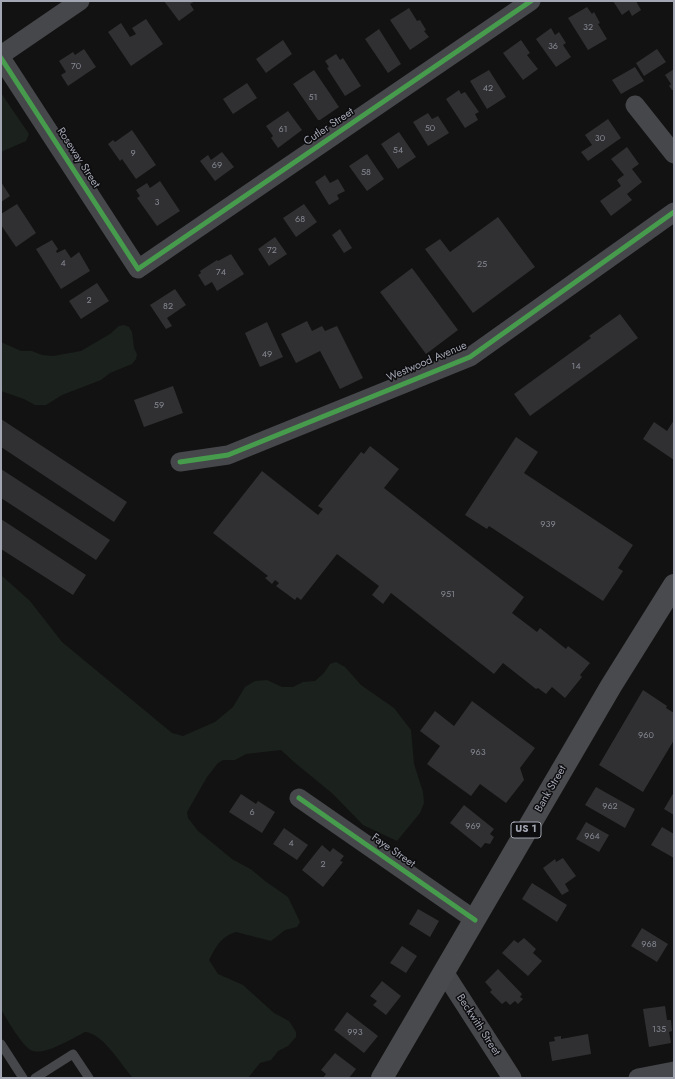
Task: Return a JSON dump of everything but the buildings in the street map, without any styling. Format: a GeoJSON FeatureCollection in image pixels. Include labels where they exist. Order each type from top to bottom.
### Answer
{"type":"FeatureCollection","features":[{"type":"Feature","properties":{"kind":"main road","name":"Bank Street"},"geometry":{"type":"LineString","coordinates":[[382,1078],[610,686],[674,585]]}},
{"type":"Feature","properties":{"kind":"street"},"geometry":{"type":"LineString","coordinates":[[1,55],[80,1]]}},
{"type":"Feature","properties":{"kind":"street","name":"Cutler Street"},"geometry":{"type":"LineString","coordinates":[[138,269],[531,1]]}},
{"type":"Feature","properties":{"kind":"street","name":"Roseway Street"},"geometry":{"type":"LineString","coordinates":[[1,58],[138,269]]}},
{"type":"Feature","properties":{"kind":"street"},"geometry":{"type":"LineString","coordinates":[[635,105],[674,154]]}},
{"type":"Feature","properties":{"kind":"street","name":"Westwood Avenue"},"geometry":{"type":"LineString","coordinates":[[180,462],[228,455],[470,357],[674,212]]}},
{"type":"Feature","properties":{"kind":"street","name":"Faye Street"},"geometry":{"type":"LineString","coordinates":[[299,798],[474,920]]}},
{"type":"Feature","properties":{"kind":"street","name":"Beckwith Street"},"geometry":{"type":"LineString","coordinates":[[444,972],[512,1078]]}},
{"type":"Feature","properties":{"kind":"street"},"geometry":{"type":"LineString","coordinates":[[638,1078],[674,1071]]}},
{"type":"Feature","properties":{"kind":"lane"},"geometry":{"type":"LineString","coordinates":[[1,1044],[23,1078]]}},
{"type":"Feature","properties":{"kind":"lane"},"geometry":{"type":"LineString","coordinates":[[35,1078],[72,1054],[89,1078]]}},
{"type":"Feature","properties":{"kind":"shaded area"},"geometry":{"type":"Polygon","coordinates":[[[1,93],[29,134],[26,141],[1,152],[1,93]]]}},
{"type":"Feature","properties":{"kind":"shaded area"},"geometry":{"type":"Polygon","coordinates":[[[124,325],[129,327],[132,332],[134,348],[137,354],[136,359],[132,364],[110,373],[101,380],[62,395],[46,405],[35,405],[24,399],[1,391],[1,342],[21,351],[32,351],[42,355],[53,356],[81,351],[110,334],[119,326],[124,325]]]}},
{"type":"Feature","properties":{"kind":"shaded area"},"geometry":{"type":"Polygon","coordinates":[[[1,575],[30,601],[62,642],[172,733],[183,736],[215,722],[233,707],[245,687],[255,681],[267,680],[282,687],[293,687],[303,682],[315,681],[324,673],[330,664],[336,662],[345,667],[361,685],[394,708],[411,730],[414,764],[423,792],[424,803],[420,813],[397,841],[363,825],[333,794],[281,750],[246,754],[235,760],[223,760],[218,763],[207,777],[187,812],[188,818],[198,831],[232,859],[252,870],[288,897],[300,922],[297,927],[285,930],[271,941],[236,932],[231,934],[219,943],[209,960],[218,974],[243,985],[274,1013],[289,1021],[296,1032],[296,1037],[288,1046],[278,1051],[271,1060],[260,1063],[248,1078],[133,1078],[105,1044],[92,1034],[85,1032],[67,1042],[45,1051],[33,1051],[29,1049],[20,1039],[1,1009],[1,575]]]}},
{"type":"Feature","properties":{"kind":"cycle path"},"geometry":{"type":"LineString","coordinates":[[1,58],[138,269],[531,1]]}},
{"type":"Feature","properties":{"kind":"cycle path"},"geometry":{"type":"LineString","coordinates":[[180,462],[228,455],[470,357],[674,212]]}},
{"type":"Feature","properties":{"kind":"cycle path"},"geometry":{"type":"LineString","coordinates":[[299,798],[475,920]]}}]}
